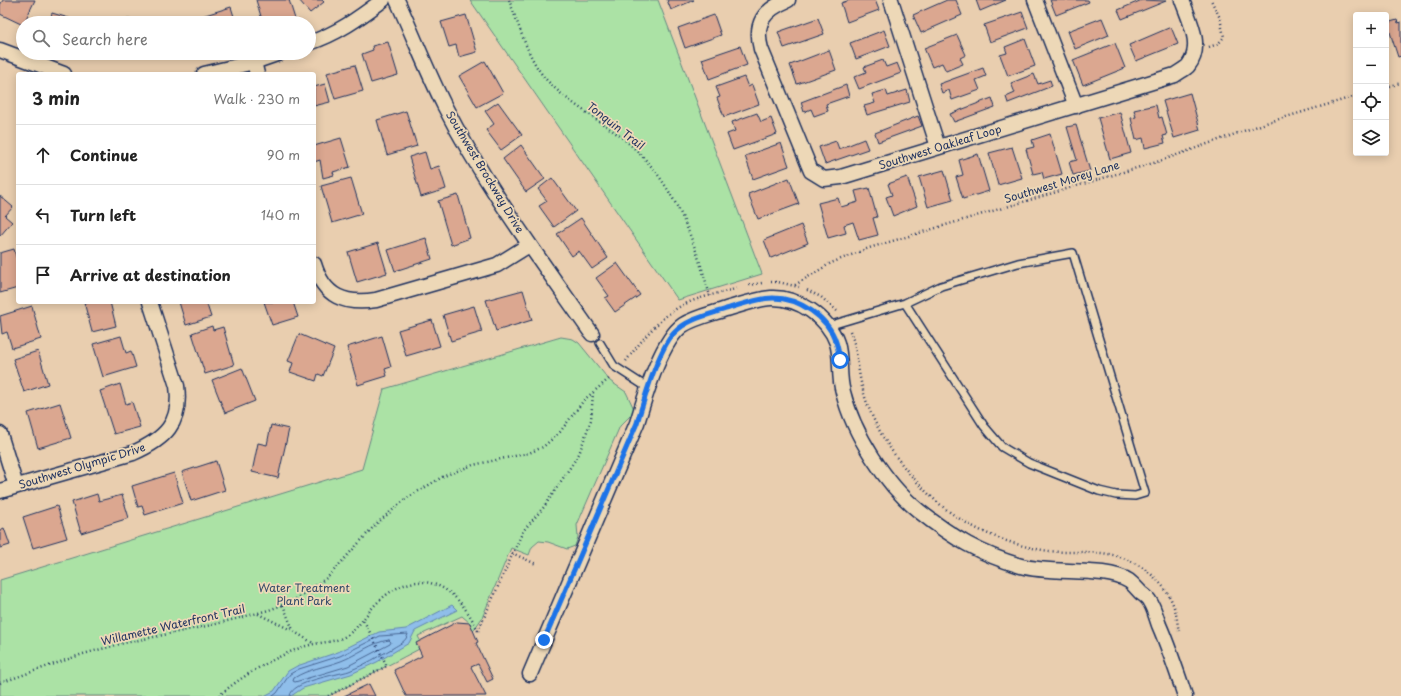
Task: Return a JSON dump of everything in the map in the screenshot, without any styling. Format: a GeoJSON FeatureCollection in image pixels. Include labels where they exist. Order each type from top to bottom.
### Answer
{"type":"FeatureCollection","features":[{"type":"Feature","properties":{"kind":"street"},"geometry":{"type":"LineString","coordinates":[[316,41],[346,27],[382,0]]}},
{"type":"Feature","properties":{"kind":"street","name":"Southwest Brockway Drive"},"geometry":{"type":"LineString","coordinates":[[397,0],[444,105],[477,163],[529,245],[596,338]]}},
{"type":"Feature","properties":{"kind":"street","name":"Southwest Oakleaf Loop"},"geometry":{"type":"LineString","coordinates":[[788,0],[766,13],[759,25],[758,38],[761,49],[811,171],[824,179],[841,177],[1175,75],[1188,66],[1194,54]]}},
{"type":"Feature","properties":{"kind":"street"},"geometry":{"type":"LineString","coordinates":[[891,0],[938,147]]}},
{"type":"Feature","properties":{"kind":"street"},"geometry":{"type":"LineString","coordinates":[[1035,0],[1076,106]]}},
{"type":"Feature","properties":{"kind":"street"},"geometry":{"type":"LineString","coordinates":[[1182,0],[1194,35],[1194,54]]}},
{"type":"Feature","properties":{"kind":"street"},"geometry":{"type":"LineString","coordinates":[[0,50],[16,56]]}},
{"type":"Feature","properties":{"kind":"street"},"geometry":{"type":"LineString","coordinates":[[27,60],[59,72]]}},
{"type":"Feature","properties":{"kind":"street"},"geometry":{"type":"LineString","coordinates":[[221,72],[255,68],[268,60]]}},
{"type":"Feature","properties":{"kind":"street"},"geometry":{"type":"LineString","coordinates":[[316,268],[322,282],[332,293],[345,301],[359,303],[376,300],[497,265],[529,245]]}},
{"type":"Feature","properties":{"kind":"street"},"geometry":{"type":"LineString","coordinates":[[530,674],[637,423],[648,388],[673,334],[682,326],[708,315],[755,301],[781,299],[792,301],[812,311],[828,326],[836,342],[842,392],[849,411],[859,433],[881,468],[906,500],[947,533],[983,553],[1024,567],[1056,572],[1105,573],[1128,581],[1149,601],[1166,642],[1185,696]]}},
{"type":"Feature","properties":{"kind":"street","name":"Southwest Olympic Drive"},"geometry":{"type":"LineString","coordinates":[[0,491],[133,453],[150,446],[163,436],[172,424],[178,405],[177,386],[151,304]]}},
{"type":"Feature","properties":{"kind":"street"},"geometry":{"type":"LineString","coordinates":[[0,434],[16,486]]}},
{"type":"Feature","properties":{"kind":"lane"},"geometry":{"type":"LineString","coordinates":[[828,326],[905,303],[942,286],[1018,263],[1073,253],[1145,493],[1135,496],[1116,495],[1099,491],[1029,463],[1002,447],[984,426],[905,303]]}},
{"type":"Feature","properties":{"kind":"lane"},"geometry":{"type":"LineString","coordinates":[[596,338],[614,366],[648,388]]}},
{"type":"Feature","properties":{"kind":"path","name":"Tonquin Trail"},"geometry":{"type":"LineString","coordinates":[[509,0],[530,53],[545,77],[572,101],[633,147],[658,176],[685,225],[710,296]]}},
{"type":"Feature","properties":{"kind":"path"},"geometry":{"type":"LineString","coordinates":[[1194,54],[1218,44],[1224,37],[1220,18],[1211,0]]}},
{"type":"Feature","properties":{"kind":"path"},"geometry":{"type":"LineString","coordinates":[[1389,86],[1401,83]]}},
{"type":"Feature","properties":{"kind":"path","name":"Southwest Morey Lane"},"geometry":{"type":"LineString","coordinates":[[781,299],[785,292],[831,263],[869,248],[1160,161],[1266,123],[1353,97]]}},
{"type":"Feature","properties":{"kind":"path"},"geometry":{"type":"LineString","coordinates":[[795,285],[821,297],[837,311],[844,321],[855,345],[863,391],[876,422],[904,466],[936,501],[973,527],[1014,543],[1050,551],[1101,553],[1125,558],[1138,565],[1153,576],[1168,595],[1175,608],[1179,633]]}},
{"type":"Feature","properties":{"kind":"path","name":"Willamette Waterfront Trail"},"geometry":{"type":"LineString","coordinates":[[0,683],[83,654],[258,613],[283,605],[309,592],[328,577],[376,524],[389,512],[421,488],[444,476],[473,465],[529,452],[543,447],[554,439],[584,400],[609,379]]}},
{"type":"Feature","properties":{"kind":"path"},"geometry":{"type":"LineString","coordinates":[[219,696],[250,673],[289,653],[314,644],[330,642],[345,637],[358,627],[380,600],[395,590],[412,583],[428,581],[443,587],[459,602],[474,621],[478,631],[523,531],[556,490],[579,454],[591,420],[593,392]]}},
{"type":"Feature","properties":{"kind":"path"},"geometry":{"type":"LineString","coordinates":[[512,553],[536,564]]}},
{"type":"Feature","properties":{"kind":"path"},"geometry":{"type":"LineString","coordinates":[[283,605],[293,631]]}},
{"type":"Feature","properties":{"kind":"path"},"geometry":{"type":"LineString","coordinates":[[258,613],[293,631],[314,644]]}},
{"type":"Feature","properties":{"kind":"path"},"geometry":{"type":"LineString","coordinates":[[328,696],[387,666],[363,619]]}},
{"type":"Feature","properties":{"kind":"green space"},"geometry":{"type":"Polygon","coordinates":[[[470,0],[658,0],[762,274],[678,300],[470,0]]]}},
{"type":"Feature","properties":{"kind":"green space","name":"Water Treatment Plant Park"},"geometry":{"type":"Polygon","coordinates":[[[561,337],[573,339],[579,343],[610,381],[626,392],[634,409],[632,414],[620,426],[577,525],[578,537],[575,546],[567,549],[548,542],[539,541],[532,547],[529,555],[511,548],[482,618],[473,631],[470,623],[462,616],[418,636],[423,647],[329,696],[0,696],[0,580],[362,469],[384,389],[561,337]]]}},
{"type":"Feature","properties":{"kind":"water"},"geometry":{"type":"Polygon","coordinates":[[[452,605],[457,610],[415,631],[409,643],[377,662],[351,674],[303,688],[291,696],[264,696],[274,691],[288,671],[297,666],[338,652],[379,632],[406,629],[452,605]]]}},
{"type":"Feature","properties":{"kind":"building"},"geometry":{"type":"Polygon","coordinates":[[[3,0],[35,0],[27,16],[16,16],[16,22],[0,14],[0,5],[3,0]]]}},
{"type":"Feature","properties":{"kind":"building"},"geometry":{"type":"Polygon","coordinates":[[[256,0],[289,0],[294,16],[261,16],[256,0]]]}},
{"type":"Feature","properties":{"kind":"building"},"geometry":{"type":"Polygon","coordinates":[[[299,0],[322,0],[324,2],[310,13],[299,0]]]}},
{"type":"Feature","properties":{"kind":"building"},"geometry":{"type":"Polygon","coordinates":[[[667,0],[694,0],[671,10],[667,0]]]}},
{"type":"Feature","properties":{"kind":"building"},"geometry":{"type":"Polygon","coordinates":[[[850,0],[875,0],[879,10],[847,22],[841,3],[850,0]]]}},
{"type":"Feature","properties":{"kind":"building"},"geometry":{"type":"Polygon","coordinates":[[[947,0],[956,0],[962,15],[921,33],[913,15],[947,0]]]}},
{"type":"Feature","properties":{"kind":"building"},"geometry":{"type":"Polygon","coordinates":[[[976,0],[1006,0],[980,11],[976,0]]]}},
{"type":"Feature","properties":{"kind":"building"},"geometry":{"type":"Polygon","coordinates":[[[1050,0],[1088,0],[1089,2],[1056,15],[1050,0]]]}},
{"type":"Feature","properties":{"kind":"building"},"geometry":{"type":"Polygon","coordinates":[[[1142,0],[1166,1],[1122,19],[1118,10],[1142,0]]]}},
{"type":"Feature","properties":{"kind":"building"},"geometry":{"type":"Polygon","coordinates":[[[231,7],[234,16],[202,16],[231,7]]]}},
{"type":"Feature","properties":{"kind":"building"},"geometry":{"type":"Polygon","coordinates":[[[1022,12],[1028,28],[990,42],[984,25],[1022,12]]]}},
{"type":"Feature","properties":{"kind":"building"},"geometry":{"type":"Polygon","coordinates":[[[52,13],[62,16],[51,16],[52,13]]]}},
{"type":"Feature","properties":{"kind":"building"},"geometry":{"type":"Polygon","coordinates":[[[466,15],[477,52],[459,57],[456,45],[449,47],[441,22],[466,15]]]}},
{"type":"Feature","properties":{"kind":"building"},"geometry":{"type":"Polygon","coordinates":[[[714,15],[721,35],[685,48],[678,28],[714,15]]]}},
{"type":"Feature","properties":{"kind":"building"},"geometry":{"type":"Polygon","coordinates":[[[818,18],[824,34],[784,48],[778,32],[818,18]]]}},
{"type":"Feature","properties":{"kind":"building"},"geometry":{"type":"Polygon","coordinates":[[[1102,18],[1109,35],[1075,49],[1068,31],[1102,18]]]}},
{"type":"Feature","properties":{"kind":"building"},"geometry":{"type":"Polygon","coordinates":[[[1397,20],[1398,23],[1401,22],[1401,56],[1398,57],[1389,29],[1389,22],[1397,20]]]}},
{"type":"Feature","properties":{"kind":"building"},"geometry":{"type":"Polygon","coordinates":[[[1171,27],[1178,44],[1136,61],[1129,45],[1171,27]]]}},
{"type":"Feature","properties":{"kind":"building"},"geometry":{"type":"Polygon","coordinates":[[[884,30],[890,46],[856,59],[850,43],[884,30]]]}},
{"type":"Feature","properties":{"kind":"building"},"geometry":{"type":"Polygon","coordinates":[[[957,35],[966,55],[960,58],[963,64],[946,71],[942,63],[932,67],[924,48],[957,35]]]}},
{"type":"Feature","properties":{"kind":"building"},"geometry":{"type":"Polygon","coordinates":[[[1025,39],[1035,66],[1008,76],[1000,55],[1007,53],[1005,47],[1025,39]]]}},
{"type":"Feature","properties":{"kind":"building"},"geometry":{"type":"Polygon","coordinates":[[[388,42],[398,75],[371,83],[362,54],[373,50],[372,46],[388,42]]]}},
{"type":"Feature","properties":{"kind":"building"},"geometry":{"type":"Polygon","coordinates":[[[1115,43],[1125,68],[1083,85],[1073,60],[1115,43]]]}},
{"type":"Feature","properties":{"kind":"building"},"geometry":{"type":"Polygon","coordinates":[[[740,46],[747,65],[709,79],[702,59],[740,46]]]}},
{"type":"Feature","properties":{"kind":"building"},"geometry":{"type":"Polygon","coordinates":[[[829,50],[836,70],[797,84],[790,65],[829,50]]]}},
{"type":"Feature","properties":{"kind":"building"},"geometry":{"type":"Polygon","coordinates":[[[883,60],[886,67],[897,63],[901,73],[859,89],[854,77],[866,72],[864,67],[883,60]]]}},
{"type":"Feature","properties":{"kind":"building"},"geometry":{"type":"Polygon","coordinates":[[[485,61],[503,93],[477,107],[459,76],[485,61]]]}},
{"type":"Feature","properties":{"kind":"building"},"geometry":{"type":"Polygon","coordinates":[[[355,65],[363,91],[335,99],[327,73],[355,65]]]}},
{"type":"Feature","properties":{"kind":"building"},"geometry":{"type":"Polygon","coordinates":[[[983,68],[986,76],[976,80],[980,90],[952,100],[949,90],[942,93],[939,84],[983,68]]]}},
{"type":"Feature","properties":{"kind":"building"},"geometry":{"type":"Polygon","coordinates":[[[1034,74],[1038,84],[1050,80],[1052,86],[1008,103],[1006,97],[1015,93],[1011,83],[1034,74]]]}},
{"type":"Feature","properties":{"kind":"building"},"geometry":{"type":"Polygon","coordinates":[[[744,77],[748,87],[752,85],[759,104],[724,117],[717,98],[720,97],[716,87],[744,77]]]}},
{"type":"Feature","properties":{"kind":"building"},"geometry":{"type":"Polygon","coordinates":[[[325,84],[330,102],[316,106],[316,86],[325,84]]]}},
{"type":"Feature","properties":{"kind":"building"},"geometry":{"type":"Polygon","coordinates":[[[846,85],[849,96],[826,104],[828,111],[814,116],[811,109],[804,112],[801,102],[846,85]]]}},
{"type":"Feature","properties":{"kind":"building"},"geometry":{"type":"Polygon","coordinates":[[[886,90],[888,96],[907,90],[910,102],[867,115],[864,106],[875,103],[872,94],[886,90]]]}},
{"type":"Feature","properties":{"kind":"building"},"geometry":{"type":"Polygon","coordinates":[[[1190,93],[1200,130],[1174,138],[1163,101],[1190,93]]]}},
{"type":"Feature","properties":{"kind":"building"},"geometry":{"type":"Polygon","coordinates":[[[992,98],[995,107],[954,122],[950,114],[992,98]]]}},
{"type":"Feature","properties":{"kind":"building"},"geometry":{"type":"Polygon","coordinates":[[[498,102],[522,135],[501,150],[486,130],[494,124],[485,111],[498,102]]]}},
{"type":"Feature","properties":{"kind":"building"},"geometry":{"type":"Polygon","coordinates":[[[1156,105],[1159,118],[1162,117],[1167,135],[1163,136],[1165,143],[1145,148],[1143,138],[1136,140],[1131,118],[1136,117],[1134,110],[1156,105]]]}},
{"type":"Feature","properties":{"kind":"building"},"geometry":{"type":"Polygon","coordinates":[[[406,111],[417,146],[387,155],[377,120],[406,111]]]}},
{"type":"Feature","properties":{"kind":"building"},"geometry":{"type":"Polygon","coordinates":[[[1120,112],[1131,153],[1110,159],[1098,118],[1120,112]]]}},
{"type":"Feature","properties":{"kind":"building"},"geometry":{"type":"Polygon","coordinates":[[[757,113],[761,122],[771,118],[777,134],[733,150],[727,134],[735,131],[732,122],[757,113]]]}},
{"type":"Feature","properties":{"kind":"building"},"geometry":{"type":"Polygon","coordinates":[[[918,116],[922,126],[878,142],[875,133],[918,116]]]}},
{"type":"Feature","properties":{"kind":"building"},"geometry":{"type":"Polygon","coordinates":[[[1076,125],[1090,171],[1073,175],[1069,162],[1077,160],[1067,127],[1076,125]]]}},
{"type":"Feature","properties":{"kind":"building"},"geometry":{"type":"Polygon","coordinates":[[[1050,134],[1062,174],[1044,179],[1042,172],[1033,174],[1026,149],[1034,147],[1032,140],[1050,134]]]}},
{"type":"Feature","properties":{"kind":"building"},"geometry":{"type":"Polygon","coordinates":[[[341,138],[350,167],[333,172],[334,175],[323,178],[320,160],[316,161],[316,145],[341,138]]]}},
{"type":"Feature","properties":{"kind":"building"},"geometry":{"type":"Polygon","coordinates":[[[864,139],[868,149],[825,164],[819,147],[836,141],[839,149],[864,139]]]}},
{"type":"Feature","properties":{"kind":"building"},"geometry":{"type":"Polygon","coordinates":[[[781,143],[789,166],[753,179],[745,156],[781,143]]]}},
{"type":"Feature","properties":{"kind":"building"},"geometry":{"type":"Polygon","coordinates":[[[521,145],[545,179],[526,192],[503,159],[521,145]]]}},
{"type":"Feature","properties":{"kind":"building"},"geometry":{"type":"Polygon","coordinates":[[[1012,147],[1022,178],[998,185],[989,153],[1012,147]]]}},
{"type":"Feature","properties":{"kind":"building"},"geometry":{"type":"Polygon","coordinates":[[[425,152],[430,169],[439,166],[446,189],[421,197],[409,157],[425,152]]]}},
{"type":"Feature","properties":{"kind":"building"},"geometry":{"type":"Polygon","coordinates":[[[978,154],[989,191],[963,199],[956,177],[963,175],[959,160],[978,154]]]}},
{"type":"Feature","properties":{"kind":"building"},"geometry":{"type":"Polygon","coordinates":[[[944,170],[953,200],[928,207],[919,177],[944,170]]]}},
{"type":"Feature","properties":{"kind":"building"},"geometry":{"type":"Polygon","coordinates":[[[907,177],[917,206],[893,216],[886,197],[892,195],[888,184],[907,177]]]}},
{"type":"Feature","properties":{"kind":"building"},"geometry":{"type":"Polygon","coordinates":[[[351,178],[362,214],[332,223],[321,186],[351,178]]]}},
{"type":"Feature","properties":{"kind":"building"},"geometry":{"type":"Polygon","coordinates":[[[552,178],[576,211],[554,227],[539,206],[547,201],[538,189],[552,178]]]}},
{"type":"Feature","properties":{"kind":"building"},"geometry":{"type":"Polygon","coordinates":[[[789,178],[799,204],[758,219],[748,194],[789,178]]]}},
{"type":"Feature","properties":{"kind":"building"},"geometry":{"type":"Polygon","coordinates":[[[869,188],[877,217],[873,218],[878,235],[859,240],[853,222],[844,225],[846,233],[828,238],[818,203],[838,198],[841,207],[858,202],[855,191],[869,188]]]}},
{"type":"Feature","properties":{"kind":"building"},"geometry":{"type":"Polygon","coordinates":[[[458,195],[470,238],[451,245],[438,201],[458,195]]]}},
{"type":"Feature","properties":{"kind":"building"},"geometry":{"type":"Polygon","coordinates":[[[0,196],[13,207],[5,216],[12,222],[0,236],[0,196]]]}},
{"type":"Feature","properties":{"kind":"building"},"geometry":{"type":"Polygon","coordinates":[[[581,218],[608,258],[592,269],[579,251],[572,256],[557,234],[581,218]]]}},
{"type":"Feature","properties":{"kind":"building"},"geometry":{"type":"Polygon","coordinates":[[[801,225],[808,243],[771,258],[764,240],[801,225]]]}},
{"type":"Feature","properties":{"kind":"building"},"geometry":{"type":"Polygon","coordinates":[[[426,238],[432,259],[395,271],[388,250],[426,238]]]}},
{"type":"Feature","properties":{"kind":"building"},"geometry":{"type":"Polygon","coordinates":[[[378,243],[387,273],[357,282],[348,252],[378,243]]]}},
{"type":"Feature","properties":{"kind":"building"},"geometry":{"type":"Polygon","coordinates":[[[14,249],[16,256],[16,289],[0,293],[0,253],[14,249]]]}},
{"type":"Feature","properties":{"kind":"building"},"geometry":{"type":"Polygon","coordinates":[[[617,263],[640,295],[615,312],[605,298],[609,296],[596,278],[617,263]]]}},
{"type":"Feature","properties":{"kind":"building"},"geometry":{"type":"Polygon","coordinates":[[[523,290],[532,320],[496,331],[486,300],[523,290]]]}},
{"type":"Feature","properties":{"kind":"building"},"geometry":{"type":"Polygon","coordinates":[[[85,304],[110,304],[116,326],[92,332],[85,304]]]}},
{"type":"Feature","properties":{"kind":"building"},"geometry":{"type":"Polygon","coordinates":[[[180,304],[207,304],[211,317],[186,325],[180,304]]]}},
{"type":"Feature","properties":{"kind":"building"},"geometry":{"type":"Polygon","coordinates":[[[265,304],[294,304],[298,317],[272,325],[265,304]]]}},
{"type":"Feature","properties":{"kind":"building"},"geometry":{"type":"Polygon","coordinates":[[[32,306],[41,339],[12,348],[7,332],[2,334],[0,316],[32,306]]]}},
{"type":"Feature","properties":{"kind":"building"},"geometry":{"type":"Polygon","coordinates":[[[474,306],[482,332],[451,341],[443,315],[474,306]]]}},
{"type":"Feature","properties":{"kind":"building"},"geometry":{"type":"Polygon","coordinates":[[[432,320],[440,346],[406,356],[398,330],[432,320]]]}},
{"type":"Feature","properties":{"kind":"building"},"geometry":{"type":"Polygon","coordinates":[[[212,326],[213,330],[223,327],[234,365],[205,374],[192,333],[212,326]]]}},
{"type":"Feature","properties":{"kind":"building"},"geometry":{"type":"Polygon","coordinates":[[[299,334],[334,349],[323,376],[318,374],[316,381],[290,372],[293,363],[288,361],[299,334]]]}},
{"type":"Feature","properties":{"kind":"building"},"geometry":{"type":"Polygon","coordinates":[[[121,336],[126,353],[131,351],[136,367],[103,377],[93,344],[121,336]]]}},
{"type":"Feature","properties":{"kind":"building"},"geometry":{"type":"Polygon","coordinates":[[[382,336],[391,367],[385,369],[387,376],[358,385],[347,347],[382,336]]]}},
{"type":"Feature","properties":{"kind":"building"},"geometry":{"type":"Polygon","coordinates":[[[38,351],[48,384],[24,392],[13,359],[38,351]]]}},
{"type":"Feature","properties":{"kind":"building"},"geometry":{"type":"Polygon","coordinates":[[[242,368],[255,401],[225,413],[212,380],[242,368]]]}},
{"type":"Feature","properties":{"kind":"building"},"geometry":{"type":"Polygon","coordinates":[[[120,384],[126,404],[132,402],[140,427],[114,434],[100,391],[120,384]]]}},
{"type":"Feature","properties":{"kind":"building"},"geometry":{"type":"Polygon","coordinates":[[[60,403],[71,438],[38,448],[28,413],[60,403]]]}},
{"type":"Feature","properties":{"kind":"building"},"geometry":{"type":"Polygon","coordinates":[[[271,425],[289,429],[278,478],[252,472],[258,443],[267,445],[271,425]]]}},
{"type":"Feature","properties":{"kind":"building"},"geometry":{"type":"Polygon","coordinates":[[[216,461],[225,490],[191,501],[182,472],[216,461]]]}},
{"type":"Feature","properties":{"kind":"building"},"geometry":{"type":"Polygon","coordinates":[[[174,473],[183,503],[145,515],[142,506],[138,507],[132,486],[174,473]]]}},
{"type":"Feature","properties":{"kind":"building"},"geometry":{"type":"Polygon","coordinates":[[[97,494],[99,501],[122,495],[129,518],[81,533],[72,502],[97,494]]]}},
{"type":"Feature","properties":{"kind":"building"},"geometry":{"type":"Polygon","coordinates":[[[57,506],[67,538],[33,548],[23,517],[57,506]]]}},
{"type":"Feature","properties":{"kind":"building"},"geometry":{"type":"Polygon","coordinates":[[[4,528],[10,545],[0,548],[0,530],[4,528]]]}},
{"type":"Feature","properties":{"kind":"building"},"geometry":{"type":"Polygon","coordinates":[[[457,622],[470,623],[478,642],[476,643],[493,679],[487,682],[478,664],[471,667],[486,696],[406,696],[394,670],[422,656],[416,643],[457,622]]]}},
{"type":"Feature","properties":{"kind":"building"},"geometry":{"type":"Polygon","coordinates":[[[369,684],[375,696],[344,696],[369,684]]]}},
{"type":"Feature","properties":{"kind":"route"},"geometry":{"type":"LineString","coordinates":[[544,640],[637,423],[648,388],[673,334],[682,326],[708,315],[755,301],[772,298],[781,299],[792,301],[803,306],[821,318],[828,326],[836,342],[840,360]]}}]}
